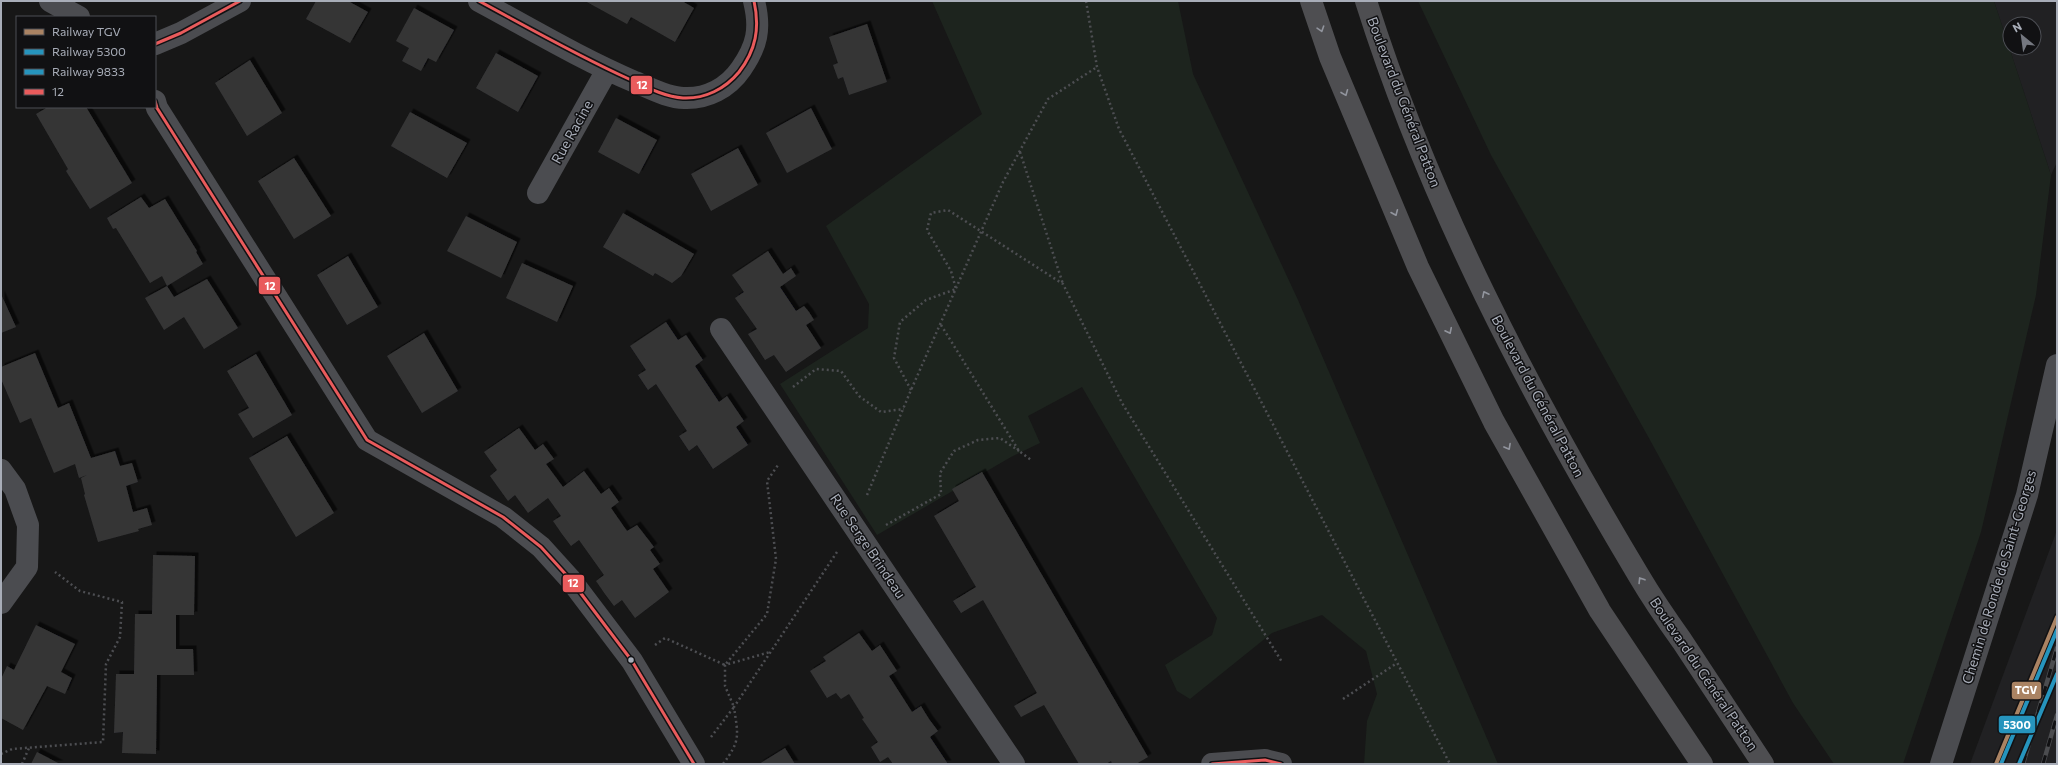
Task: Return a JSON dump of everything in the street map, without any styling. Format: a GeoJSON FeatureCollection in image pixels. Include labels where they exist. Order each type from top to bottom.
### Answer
{"type":"FeatureCollection","features":[{"type":"Feature","properties":{"kind":"highway"},"geometry":{"type":"LineString","coordinates":[[1311,1],[1330,57],[1415,259],[1494,422],[1600,611],[1702,764]]}},
{"type":"Feature","properties":{"kind":"highway","name":"Boulevard du Général Patton"},"geometry":{"type":"LineString","coordinates":[[1366,1],[1380,45],[1417,143],[1462,248],[1536,397],[1640,578],[1764,764]]}},
{"type":"Feature","properties":{"kind":"street"},"geometry":{"type":"LineString","coordinates":[[50,1],[77,16]]}},
{"type":"Feature","properties":{"kind":"street"},"geometry":{"type":"LineString","coordinates":[[156,44],[181,33],[240,1]]}},
{"type":"Feature","properties":{"kind":"street"},"geometry":{"type":"LineString","coordinates":[[479,1],[607,70],[654,90],[684,98],[711,95],[734,78],[756,42],[758,19],[754,1]]}},
{"type":"Feature","properties":{"kind":"street","name":"Rue Racine"},"geometry":{"type":"LineString","coordinates":[[538,194],[607,70]]}},
{"type":"Feature","properties":{"kind":"street"},"geometry":{"type":"LineString","coordinates":[[156,105],[367,440],[503,517],[540,547],[570,579],[632,661],[693,763]]}},
{"type":"Feature","properties":{"kind":"street","name":"Rue Serge Brindeau"},"geometry":{"type":"LineString","coordinates":[[721,329],[1014,764]]}},
{"type":"Feature","properties":{"kind":"street","name":"Chemin de Ronde de Saint-Georges"},"geometry":{"type":"LineString","coordinates":[[1941,764],[2027,495],[2057,365]]}},
{"type":"Feature","properties":{"kind":"street"},"geometry":{"type":"LineString","coordinates":[[1,470],[15,489],[28,525],[27,567],[1,603]]}},
{"type":"Feature","properties":{"kind":"street"},"geometry":{"type":"LineString","coordinates":[[1212,764],[1265,760],[1281,764]]}},
{"type":"Feature","properties":{"kind":"path"},"geometry":{"type":"LineString","coordinates":[[1086,1],[1097,67],[1119,130],[1450,764]]}},
{"type":"Feature","properties":{"kind":"path"},"geometry":{"type":"LineString","coordinates":[[693,763],[734,707],[770,652],[858,531],[911,390],[1003,182],[1048,99],[1097,67]]}},
{"type":"Feature","properties":{"kind":"path"},"geometry":{"type":"LineString","coordinates":[[1020,152],[1063,284],[1122,403],[1282,662]]}},
{"type":"Feature","properties":{"kind":"path"},"geometry":{"type":"LineString","coordinates":[[956,289],[950,271],[927,230],[931,213],[948,210],[1063,284]]}},
{"type":"Feature","properties":{"kind":"path"},"geometry":{"type":"LineString","coordinates":[[911,390],[894,358],[900,322],[926,300],[956,289]]}},
{"type":"Feature","properties":{"kind":"path"},"geometry":{"type":"LineString","coordinates":[[940,325],[1019,451]]}},
{"type":"Feature","properties":{"kind":"path"},"geometry":{"type":"LineString","coordinates":[[772,403],[816,369],[841,371],[859,396],[881,412],[904,409]]}},
{"type":"Feature","properties":{"kind":"path"},"geometry":{"type":"LineString","coordinates":[[723,764],[736,747],[737,730],[734,707],[725,686],[725,665],[767,614],[776,558],[767,481],[795,437]]}},
{"type":"Feature","properties":{"kind":"path"},"geometry":{"type":"LineString","coordinates":[[858,531],[941,494],[940,473],[954,451],[978,440],[1000,438],[1031,460]]}},
{"type":"Feature","properties":{"kind":"path"},"geometry":{"type":"LineString","coordinates":[[1,754],[12,749],[103,742],[106,664],[120,638],[122,602],[80,591],[27,551]]}},
{"type":"Feature","properties":{"kind":"path"},"geometry":{"type":"LineString","coordinates":[[632,661],[665,638],[725,665],[770,652]]}},
{"type":"Feature","properties":{"kind":"path"},"geometry":{"type":"LineString","coordinates":[[1343,699],[1397,663]]}},
{"type":"Feature","properties":{"kind":"path"},"geometry":{"type":"LineString","coordinates":[[22,764],[29,748]]}},
{"type":"Feature","properties":{"kind":"shaded area"},"geometry":{"type":"Polygon","coordinates":[[[932,1],[1178,1],[1193,74],[1298,300],[1498,764],[1364,764],[1367,721],[1377,694],[1366,651],[1322,615],[1272,633],[1190,699],[1177,691],[1165,665],[1212,635],[1217,618],[1082,387],[1028,416],[1040,443],[1011,457],[877,535],[780,384],[868,328],[869,304],[826,226],[982,114],[932,1]]]}},
{"type":"Feature","properties":{"kind":"shaded area"},"geometry":{"type":"Polygon","coordinates":[[[1418,1],[1994,1],[2002,25],[2002,56],[2012,56],[2051,175],[2036,295],[1981,532],[1903,764],[1834,764],[1793,703],[1650,440],[1491,155],[1418,1]]]}},
{"type":"Feature","properties":{"kind":"shaded area"},"geometry":{"type":"Polygon","coordinates":[[[1994,1],[2057,1],[2057,162],[2051,175],[2012,56],[2042,56],[2042,16],[2002,16],[2002,25],[1994,1]]]}},
{"type":"Feature","properties":{"kind":"shaded area"},"geometry":{"type":"Polygon","coordinates":[[[2057,530],[2057,764],[1970,764],[2057,530]]]}},
{"type":"Feature","properties":{"kind":"building"},"geometry":{"type":"Polygon","coordinates":[[[316,1],[348,1],[368,12],[350,43],[306,19],[316,1]]]}},
{"type":"Feature","properties":{"kind":"building"},"geometry":{"type":"Polygon","coordinates":[[[585,1],[682,1],[694,8],[675,42],[631,17],[627,24],[585,1]]]}},
{"type":"Feature","properties":{"kind":"building"},"geometry":{"type":"Polygon","coordinates":[[[414,8],[454,30],[436,62],[428,58],[421,71],[402,61],[409,48],[396,41],[414,8]]]}},
{"type":"Feature","properties":{"kind":"building"},"geometry":{"type":"Polygon","coordinates":[[[867,24],[887,82],[849,95],[843,77],[838,79],[833,65],[838,63],[829,37],[867,24]]]}},
{"type":"Feature","properties":{"kind":"building"},"geometry":{"type":"Polygon","coordinates":[[[496,53],[538,76],[518,112],[476,88],[496,53]]]}},
{"type":"Feature","properties":{"kind":"building"},"geometry":{"type":"Polygon","coordinates":[[[250,60],[282,113],[247,136],[215,83],[250,60]]]}},
{"type":"Feature","properties":{"kind":"building"},"geometry":{"type":"Polygon","coordinates":[[[46,108],[87,108],[132,183],[90,209],[66,171],[68,169],[36,114],[46,108]]]}},
{"type":"Feature","properties":{"kind":"building"},"geometry":{"type":"Polygon","coordinates":[[[811,108],[832,149],[787,173],[766,133],[811,108]]]}},
{"type":"Feature","properties":{"kind":"building"},"geometry":{"type":"Polygon","coordinates":[[[410,112],[467,143],[447,178],[391,146],[410,112]]]}},
{"type":"Feature","properties":{"kind":"building"},"geometry":{"type":"Polygon","coordinates":[[[616,118],[657,140],[639,174],[598,152],[616,118]]]}},
{"type":"Feature","properties":{"kind":"building"},"geometry":{"type":"Polygon","coordinates":[[[738,148],[758,185],[711,211],[691,174],[738,148]]]}},
{"type":"Feature","properties":{"kind":"building"},"geometry":{"type":"Polygon","coordinates":[[[294,158],[331,216],[294,239],[258,181],[294,158]]]}},
{"type":"Feature","properties":{"kind":"building"},"geometry":{"type":"Polygon","coordinates":[[[141,197],[149,208],[165,199],[197,251],[196,252],[203,264],[167,286],[162,276],[150,283],[116,228],[113,229],[107,218],[141,197]]]}},
{"type":"Feature","properties":{"kind":"building"},"geometry":{"type":"Polygon","coordinates":[[[623,213],[694,254],[681,276],[672,283],[655,273],[653,276],[603,247],[623,213]]]}},
{"type":"Feature","properties":{"kind":"building"},"geometry":{"type":"Polygon","coordinates":[[[466,216],[517,242],[501,278],[447,251],[466,216]]]}},
{"type":"Feature","properties":{"kind":"building"},"geometry":{"type":"Polygon","coordinates":[[[768,251],[783,274],[791,268],[796,276],[780,287],[796,311],[804,306],[809,312],[814,320],[806,325],[821,348],[786,372],[774,355],[765,360],[748,334],[757,329],[735,298],[744,292],[732,275],[768,251]]]}},
{"type":"Feature","properties":{"kind":"building"},"geometry":{"type":"Polygon","coordinates":[[[348,256],[378,307],[347,325],[317,275],[348,256]]]}},
{"type":"Feature","properties":{"kind":"building"},"geometry":{"type":"Polygon","coordinates":[[[522,263],[573,286],[557,322],[506,298],[522,263]]]}},
{"type":"Feature","properties":{"kind":"building"},"geometry":{"type":"Polygon","coordinates":[[[207,279],[238,328],[204,349],[184,317],[164,330],[145,298],[167,286],[174,297],[207,279]]]}},
{"type":"Feature","properties":{"kind":"building"},"geometry":{"type":"Polygon","coordinates":[[[1,294],[16,327],[1,333],[1,294]]]}},
{"type":"Feature","properties":{"kind":"building"},"geometry":{"type":"Polygon","coordinates":[[[666,322],[678,340],[686,335],[703,360],[695,366],[719,402],[727,396],[744,421],[736,427],[748,445],[713,469],[697,445],[689,451],[679,436],[687,431],[656,384],[648,390],[638,375],[646,370],[630,346],[666,322]]]}},
{"type":"Feature","properties":{"kind":"building"},"geometry":{"type":"Polygon","coordinates":[[[424,333],[458,391],[422,413],[387,356],[424,333]]]}},
{"type":"Feature","properties":{"kind":"building"},"geometry":{"type":"Polygon","coordinates":[[[35,353],[58,408],[69,403],[91,458],[115,451],[120,466],[132,463],[138,482],[126,486],[133,512],[147,508],[152,525],[138,529],[139,531],[98,542],[84,495],[81,478],[87,475],[79,478],[75,464],[54,473],[31,418],[20,423],[1,379],[1,367],[35,353]]]}},
{"type":"Feature","properties":{"kind":"building"},"geometry":{"type":"Polygon","coordinates":[[[256,354],[292,415],[253,438],[238,414],[249,408],[227,371],[256,354]]]}},
{"type":"Feature","properties":{"kind":"building"},"geometry":{"type":"Polygon","coordinates":[[[519,428],[535,450],[543,444],[554,459],[546,464],[563,487],[584,471],[601,494],[609,488],[619,502],[611,508],[627,531],[637,525],[654,547],[650,550],[660,564],[653,569],[669,592],[635,618],[622,600],[614,606],[605,594],[596,581],[604,575],[579,540],[571,546],[562,534],[553,521],[561,516],[548,498],[528,513],[515,495],[508,501],[490,476],[497,470],[484,452],[519,428]]]}},
{"type":"Feature","properties":{"kind":"building"},"geometry":{"type":"Polygon","coordinates":[[[287,436],[334,513],[296,537],[249,458],[287,436]]]}},
{"type":"Feature","properties":{"kind":"building"},"geometry":{"type":"Polygon","coordinates":[[[982,472],[1148,757],[1136,764],[1112,764],[1111,761],[1106,764],[1079,764],[1044,705],[1021,717],[1014,706],[1037,693],[983,600],[961,613],[953,601],[976,587],[934,516],[959,501],[952,489],[982,472]]]}},
{"type":"Feature","properties":{"kind":"building"},"geometry":{"type":"Polygon","coordinates":[[[153,555],[195,556],[194,615],[176,615],[176,649],[193,649],[194,675],[157,675],[156,754],[122,753],[123,732],[114,733],[116,674],[134,674],[135,614],[152,614],[153,555]]]}},
{"type":"Feature","properties":{"kind":"building"},"geometry":{"type":"Polygon","coordinates":[[[36,625],[75,644],[61,672],[72,678],[65,694],[47,686],[23,730],[1,718],[1,679],[7,666],[14,670],[36,625]]]}},
{"type":"Feature","properties":{"kind":"building"},"geometry":{"type":"Polygon","coordinates":[[[859,633],[872,651],[880,645],[897,671],[889,676],[912,712],[921,706],[938,731],[930,737],[948,764],[893,764],[888,757],[880,762],[871,747],[878,742],[862,719],[864,718],[849,694],[841,699],[836,693],[827,698],[810,671],[826,661],[823,657],[859,633]]]}},
{"type":"Feature","properties":{"kind":"building"},"geometry":{"type":"Polygon","coordinates":[[[785,748],[795,764],[759,764],[785,748]]]}},
{"type":"Feature","properties":{"kind":"building"},"geometry":{"type":"Polygon","coordinates":[[[37,752],[60,764],[31,764],[37,752]]]}},
{"type":"Feature","properties":{"kind":"railway"},"geometry":{"type":"LineString","coordinates":[[2023,764],[2057,648]]}},
{"type":"Feature","properties":{"kind":"railway"},"geometry":{"type":"LineString","coordinates":[[2043,764],[2057,715]]}},
{"type":"Feature","properties":{"kind":"rail line","name":"TGV"},"geometry":{"type":"LineString","coordinates":[[1996,764],[2057,617]]}},
{"type":"Feature","properties":{"kind":"rail line","name":"5300"},"geometry":{"type":"LineString","coordinates":[[2001,764],[2057,630]]}},
{"type":"Feature","properties":{"kind":"rail line","name":"9833"},"geometry":{"type":"LineString","coordinates":[[2019,764],[2057,674]]}},
{"type":"Feature","properties":{"kind":"transit line","name":"12"},"geometry":{"type":"LineString","coordinates":[[156,44],[181,33],[240,1]]}},
{"type":"Feature","properties":{"kind":"transit line","name":"12"},"geometry":{"type":"LineString","coordinates":[[479,1],[591,61],[656,91],[669,96],[683,98],[699,97],[714,92],[733,78],[745,64],[753,47],[755,38],[757,20],[754,1]]}},
{"type":"Feature","properties":{"kind":"transit line","name":"12"},"geometry":{"type":"LineString","coordinates":[[156,104],[367,440],[503,517],[541,547],[570,579],[632,661],[694,764]]}},
{"type":"Feature","properties":{"kind":"transit line","name":"12"},"geometry":{"type":"LineString","coordinates":[[1212,764],[1265,760],[1281,764]]}}]}
